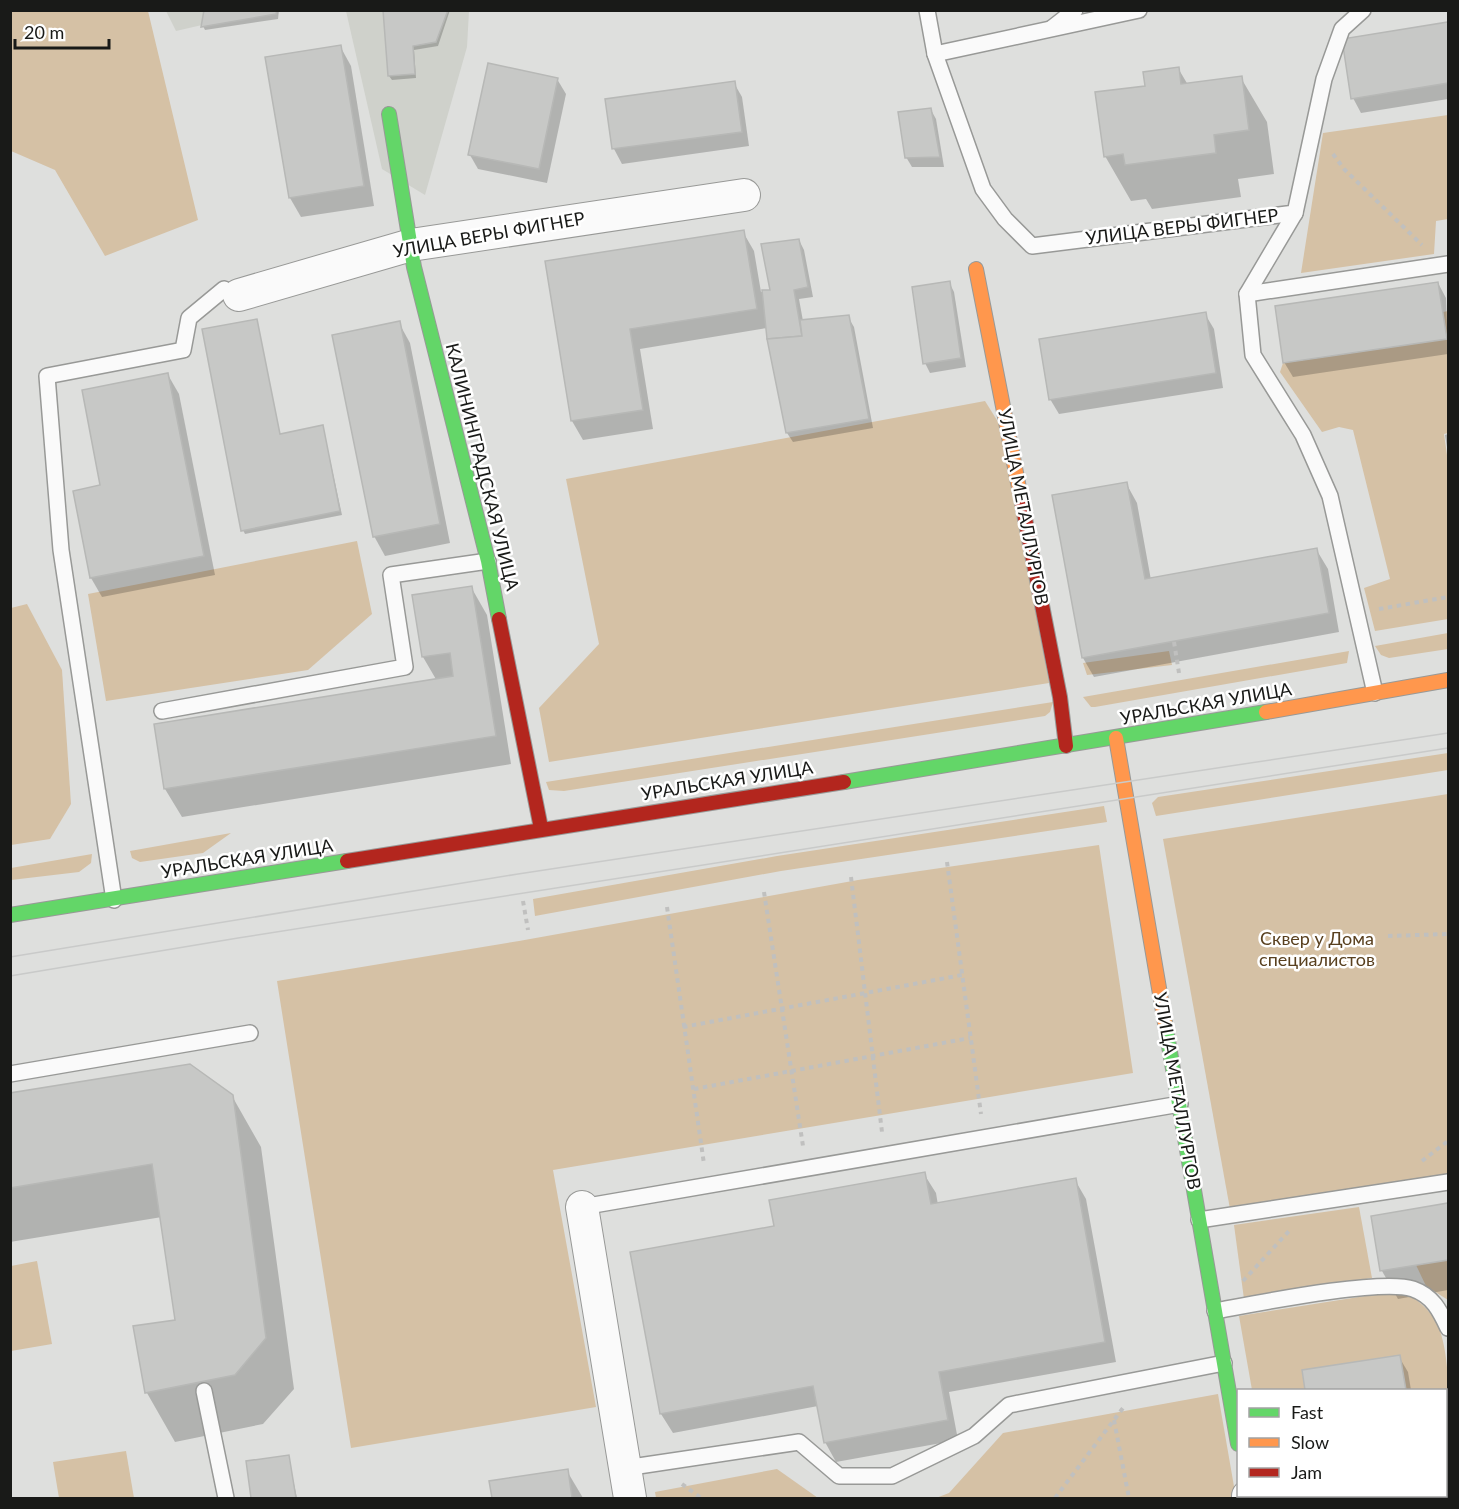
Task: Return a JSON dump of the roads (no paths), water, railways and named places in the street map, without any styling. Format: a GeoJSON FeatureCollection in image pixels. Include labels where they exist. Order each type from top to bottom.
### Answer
{"type":"FeatureCollection","features":[{"type":"Feature","properties":{"kind":"street","name":"КАЛИНИНГРАДСКАЯ УЛИЦА"},"geometry":{"type":"LineString","coordinates":[[389,114],[411,245],[488,561],[541,828]]}},
{"type":"Feature","properties":{"kind":"street","name":"УЛИЦА ВЕРЫ ФИГНЕР"},"geometry":{"type":"LineString","coordinates":[[232,292],[411,245],[744,195]]}},
{"type":"Feature","properties":{"kind":"street","name":"УЛИЦА МЕТАЛЛУРГОВ"},"geometry":{"type":"LineString","coordinates":[[976,269],[1060,697],[1066,746]]}},
{"type":"Feature","properties":{"kind":"street","name":"УРАЛЬСКАЯ УЛИЦА"},"geometry":{"type":"LineString","coordinates":[[10,915],[114,900],[541,828],[1116,738],[1449,680]]}},
{"type":"Feature","properties":{"kind":"street","name":"УЛИЦА МЕТАЛЛУРГОВ"},"geometry":{"type":"LineString","coordinates":[[1116,738],[1237,1433]]}},
{"type":"Feature","properties":{"kind":"street"},"geometry":{"type":"LineString","coordinates":[[582,1207],[630,1498]]}},
{"type":"Feature","properties":{"kind":"lane"},"geometry":{"type":"LineString","coordinates":[[927,10],[935,54],[1047,32],[1138,10]]}},
{"type":"Feature","properties":{"kind":"lane"},"geometry":{"type":"LineString","coordinates":[[1047,32],[1075,10]]}},
{"type":"Feature","properties":{"kind":"lane","name":"УЛИЦА ВЕРЫ ФИГНЕР"},"geometry":{"type":"LineString","coordinates":[[935,54],[983,189],[1005,219],[1032,246],[1295,213],[1323,80],[1342,29],[1363,10]]}},
{"type":"Feature","properties":{"kind":"lane"},"geometry":{"type":"LineString","coordinates":[[1295,213],[1247,294],[1253,355],[1303,435],[1330,496],[1376,693]]}},
{"type":"Feature","properties":{"kind":"lane"},"geometry":{"type":"LineString","coordinates":[[1247,294],[1446,264]]}},
{"type":"Feature","properties":{"kind":"lane"},"geometry":{"type":"LineString","coordinates":[[114,900],[61,550],[47,376],[183,350],[189,318],[232,292]]}},
{"type":"Feature","properties":{"kind":"lane"},"geometry":{"type":"LineString","coordinates":[[162,711],[405,668],[391,575],[488,561]]}},
{"type":"Feature","properties":{"kind":"lane"},"geometry":{"type":"LineString","coordinates":[[10,1074],[250,1033]]}},
{"type":"Feature","properties":{"kind":"lane"},"geometry":{"type":"LineString","coordinates":[[582,1207],[1180,1104]]}},
{"type":"Feature","properties":{"kind":"lane"},"geometry":{"type":"LineString","coordinates":[[1199,1220],[1449,1182]]}},
{"type":"Feature","properties":{"kind":"lane"},"geometry":{"type":"LineString","coordinates":[[1215,1311],[1382,1285],[1413,1288],[1436,1302],[1449,1328]]}},
{"type":"Feature","properties":{"kind":"lane"},"geometry":{"type":"LineString","coordinates":[[625,1468],[799,1442],[839,1476],[891,1476],[974,1436],[1009,1405],[1224,1364]]}},
{"type":"Feature","properties":{"kind":"lane"},"geometry":{"type":"LineString","coordinates":[[204,1392],[226,1498]]}},
{"type":"Feature","properties":{"kind":"tram line"},"geometry":{"type":"LineString","coordinates":[[10,957],[518,874],[1448,733]]}},
{"type":"Feature","properties":{"kind":"tram line"},"geometry":{"type":"LineString","coordinates":[[10,976],[238,938],[1448,748]]}},
{"type":"Feature","properties":{"kind":"park label","name":"Сквер у Дома специалистов"},"geometry":{"type":"Point","coordinates":[1317,949]}}]}
